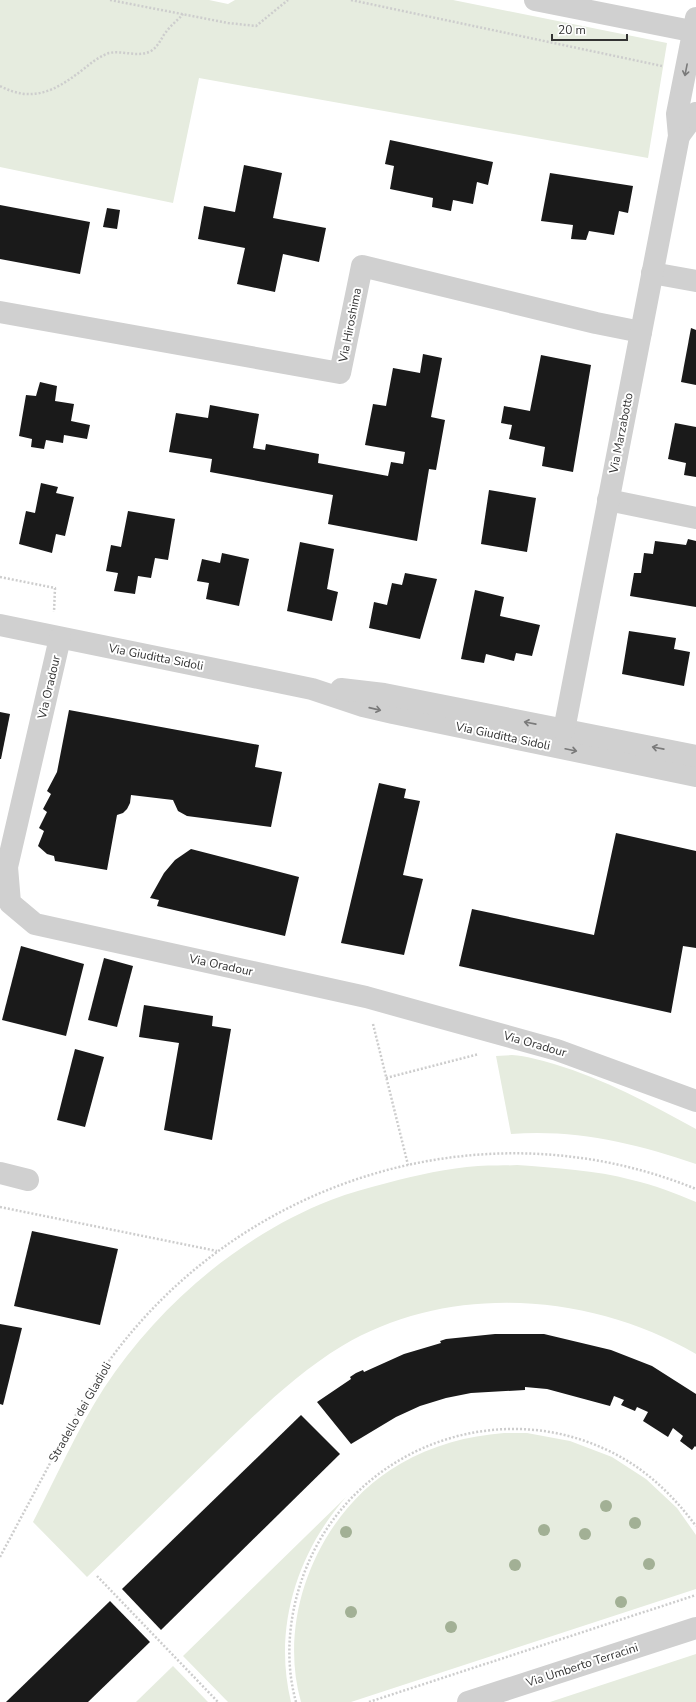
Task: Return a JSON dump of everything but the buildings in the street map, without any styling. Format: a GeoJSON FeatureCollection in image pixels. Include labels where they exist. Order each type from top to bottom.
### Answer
{"type":"FeatureCollection","features":[{"type":"Feature","properties":{"kind":"street"},"geometry":{"type":"LineString","coordinates":[[535,0],[695,27]]}},
{"type":"Feature","properties":{"kind":"street","name":"Via Marzabotto"},"geometry":{"type":"LineString","coordinates":[[564,730],[679,136],[677,117],[695,27]]}},
{"type":"Feature","properties":{"kind":"street","name":"Via Marzabotto"},"geometry":{"type":"LineString","coordinates":[[679,136],[696,113]]}},
{"type":"Feature","properties":{"kind":"street","name":"Via Hiroshima"},"geometry":{"type":"LineString","coordinates":[[0,312],[340,374],[362,266],[596,323],[641,332]]}},
{"type":"Feature","properties":{"kind":"street"},"geometry":{"type":"LineString","coordinates":[[652,273],[696,281]]}},
{"type":"Feature","properties":{"kind":"street"},"geometry":{"type":"LineString","coordinates":[[608,500],[696,518]]}},
{"type":"Feature","properties":{"kind":"street","name":"Via Giuditta Sidoli"},"geometry":{"type":"LineString","coordinates":[[0,625],[312,689],[362,706],[392,713],[696,776]]}},
{"type":"Feature","properties":{"kind":"street","name":"Via Oradour"},"geometry":{"type":"LineString","coordinates":[[60,638],[7,868],[10,903],[35,924],[366,997],[557,1050],[696,1101]]}},
{"type":"Feature","properties":{"kind":"street","name":"Via Giuditta Sidoli"},"geometry":{"type":"LineString","coordinates":[[312,689],[342,689],[372,692],[696,756]]}},
{"type":"Feature","properties":{"kind":"street"},"geometry":{"type":"LineString","coordinates":[[0,1173],[28,1180]]}},
{"type":"Feature","properties":{"kind":"street","name":"Via Umberto Terracini"},"geometry":{"type":"LineString","coordinates":[[468,1702],[696,1628]]}},
{"type":"Feature","properties":{"kind":"path"},"geometry":{"type":"LineString","coordinates":[[110,0],[256,26],[288,0]]}},
{"type":"Feature","properties":{"kind":"path"},"geometry":{"type":"LineString","coordinates":[[351,0],[686,71]]}},
{"type":"Feature","properties":{"kind":"path"},"geometry":{"type":"LineString","coordinates":[[0,86],[21,94],[49,92],[62,85],[92,62],[106,55],[115,52],[142,54],[151,51],[183,14]]}},
{"type":"Feature","properties":{"kind":"path"},"geometry":{"type":"LineString","coordinates":[[366,997],[408,1165]]}},
{"type":"Feature","properties":{"kind":"path","name":"Stradello dei Gladioli"},"geometry":{"type":"LineString","coordinates":[[0,1556],[87,1394],[102,1370],[135,1328],[182,1280],[217,1251],[271,1216],[307,1198],[377,1173],[408,1165],[460,1156],[508,1154],[553,1155],[625,1166],[649,1172],[696,1189]]}},
{"type":"Feature","properties":{"kind":"path"},"geometry":{"type":"LineString","coordinates":[[0,1207],[217,1251]]}},
{"type":"Feature","properties":{"kind":"path"},"geometry":{"type":"LineString","coordinates":[[296,1702],[292,1689],[289,1654],[291,1621],[298,1587],[311,1556],[328,1526],[349,1500],[374,1477],[400,1459],[427,1446],[457,1436],[487,1430],[518,1429],[549,1432],[579,1439],[608,1450],[635,1466],[659,1484],[681,1506],[696,1526]]}},
{"type":"Feature","properties":{"kind":"path"},"geometry":{"type":"LineString","coordinates":[[97,1576],[218,1702]]}},
{"type":"Feature","properties":{"kind":"path"},"geometry":{"type":"LineString","coordinates":[[369,1702],[696,1595]]}},
{"type":"Feature","properties":{"kind":"shaded area"},"geometry":{"type":"Polygon","coordinates":[[[0,0],[209,0],[228,4],[235,0],[453,0],[667,43],[648,158],[199,78],[173,203],[0,167],[0,0]]]}},
{"type":"Feature","properties":{"kind":"shaded area"},"geometry":{"type":"Polygon","coordinates":[[[512,1055],[544,1061],[591,1077],[644,1101],[696,1129],[696,1164],[673,1156],[605,1139],[558,1134],[511,1134],[496,1056],[512,1055]]]}},
{"type":"Feature","properties":{"kind":"shaded area"},"geometry":{"type":"Polygon","coordinates":[[[517,1165],[604,1174],[640,1182],[672,1192],[696,1202],[696,1354],[655,1334],[612,1318],[566,1308],[520,1303],[474,1304],[428,1312],[384,1325],[342,1346],[308,1369],[246,1423],[87,1577],[33,1522],[85,1420],[104,1388],[125,1358],[149,1329],[175,1302],[203,1277],[233,1254],[264,1233],[297,1215],[331,1200],[352,1193],[410,1177],[444,1170],[478,1166],[517,1165]]]}},
{"type":"Feature","properties":{"kind":"shaded area"},"geometry":{"type":"Polygon","coordinates":[[[504,1433],[527,1433],[570,1441],[612,1457],[646,1479],[677,1508],[696,1535],[696,1589],[351,1702],[301,1702],[295,1668],[295,1634],[301,1600],[312,1567],[327,1536],[348,1508],[372,1484],[412,1457],[450,1442],[477,1436],[504,1433]]]}},
{"type":"Feature","properties":{"kind":"shaded area"},"geometry":{"type":"Polygon","coordinates":[[[346,1497],[314,1542],[302,1567],[293,1593],[285,1647],[286,1674],[291,1702],[228,1702],[183,1656],[346,1497]]]}},
{"type":"Feature","properties":{"kind":"shaded area"},"geometry":{"type":"Polygon","coordinates":[[[696,1654],[696,1702],[550,1702],[696,1654]]]}},
{"type":"Feature","properties":{"kind":"shaded area"},"geometry":{"type":"Polygon","coordinates":[[[173,1666],[208,1702],[136,1702],[173,1666]]]}}]}
